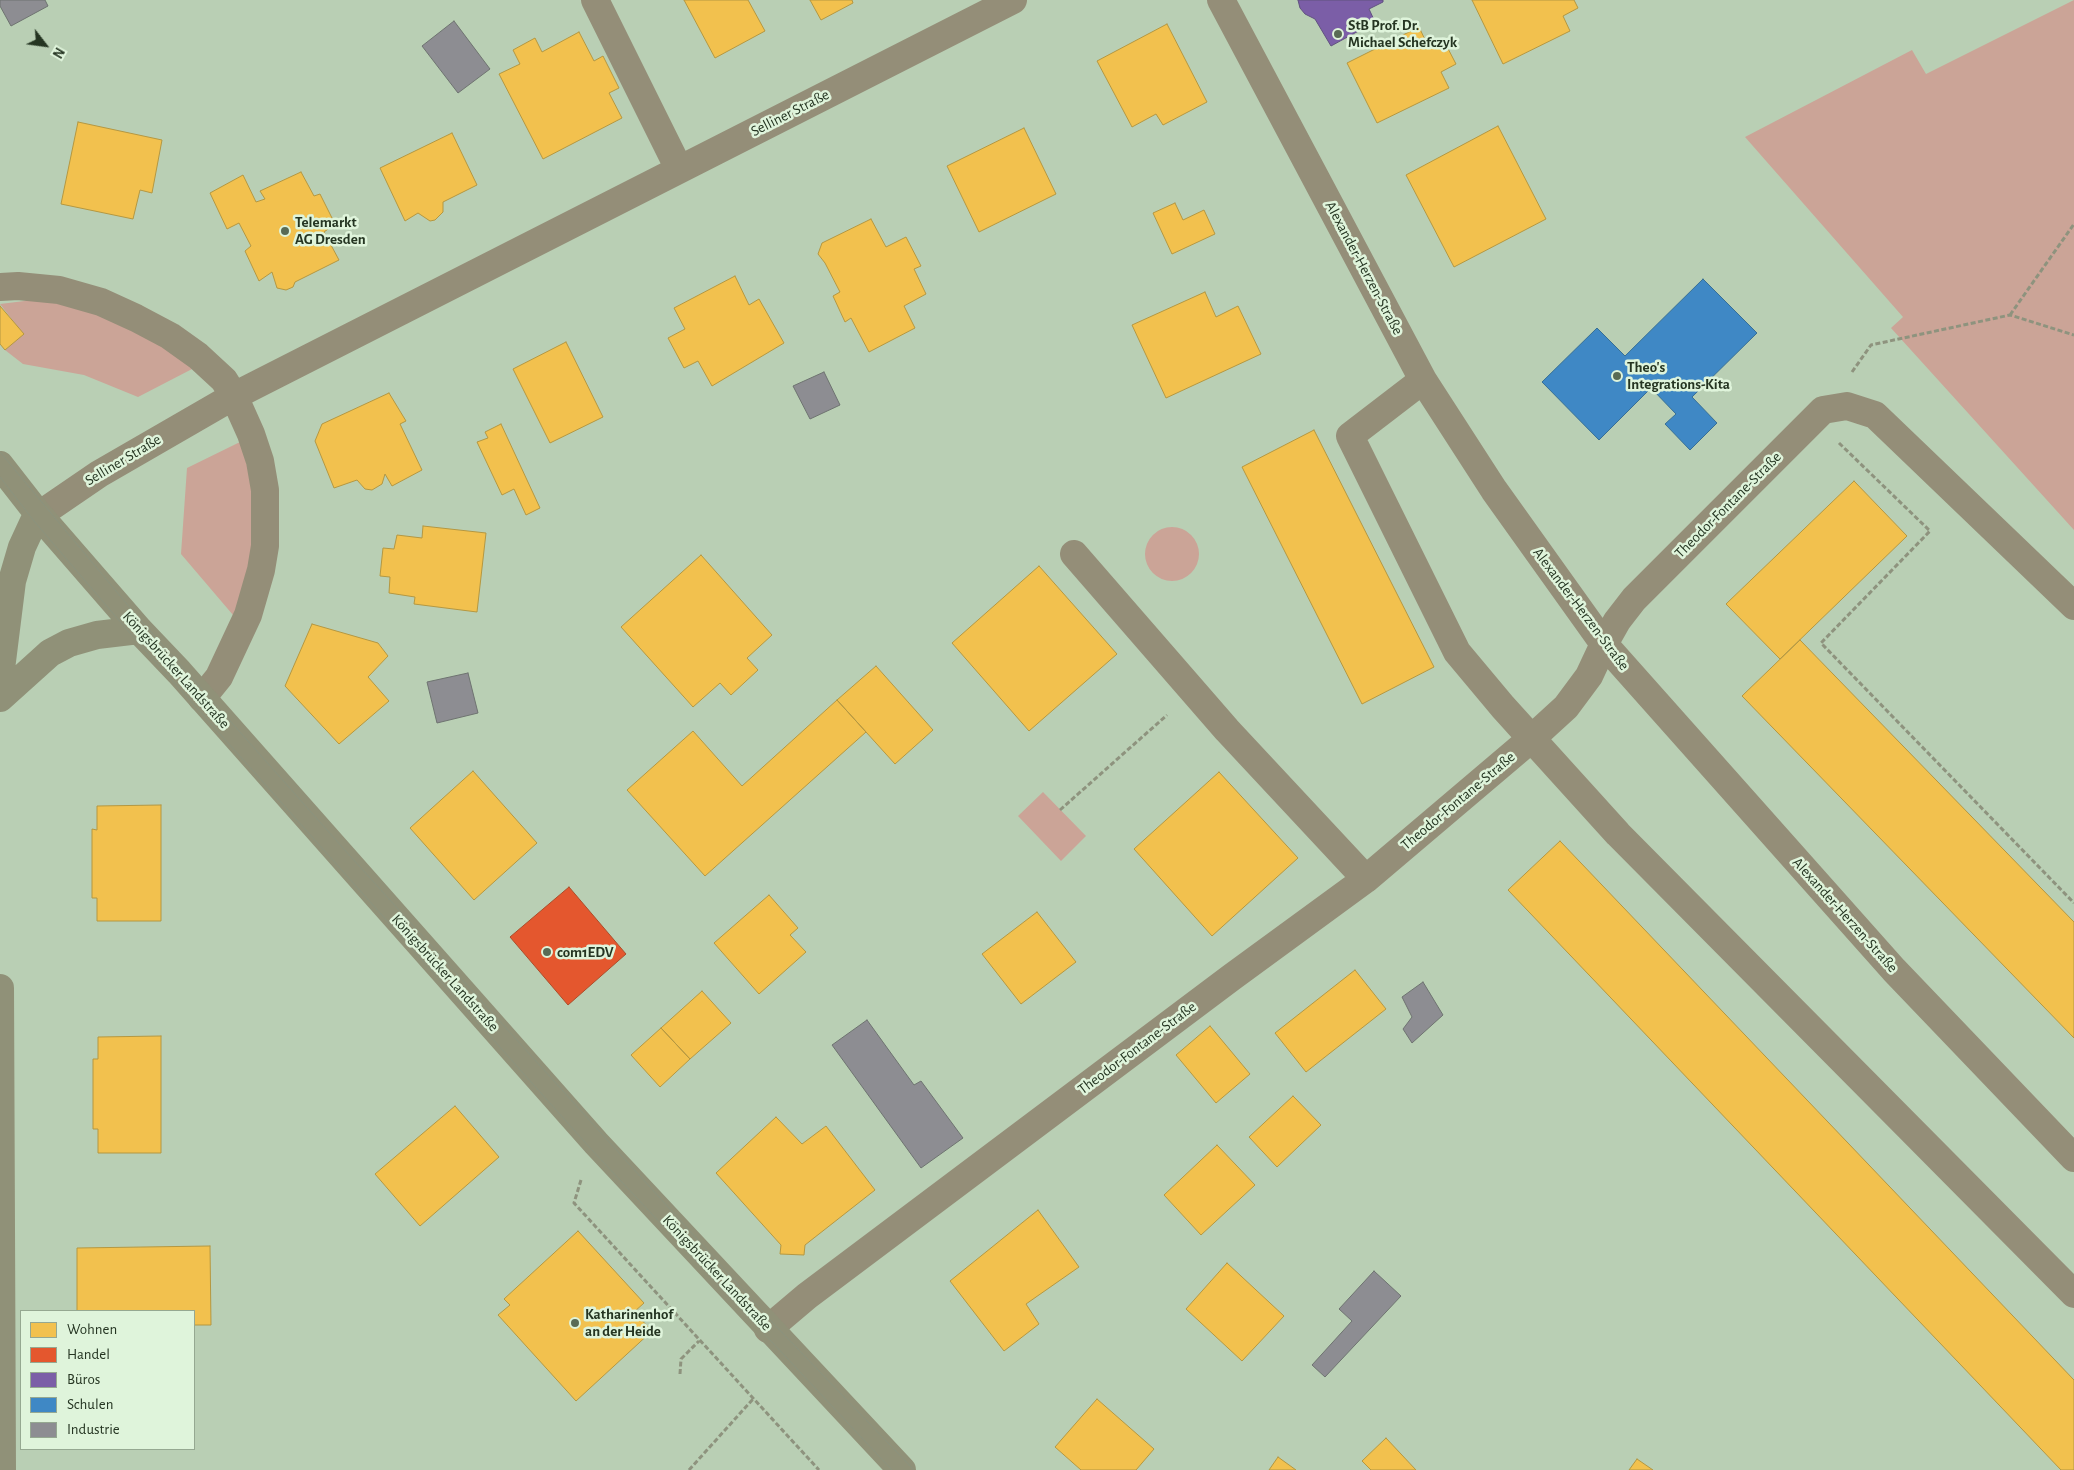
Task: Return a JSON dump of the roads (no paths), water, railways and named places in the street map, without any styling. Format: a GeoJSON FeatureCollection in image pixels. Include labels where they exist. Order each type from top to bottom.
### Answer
{"type":"FeatureCollection","features":[{"type":"Feature","properties":{"kind":"main road","name":"Königsbrücker Landstraße"},"geometry":{"type":"LineString","coordinates":[[0,465],[39,515],[139,630],[202,698],[596,1143],[768,1329],[902,1470]]}},
{"type":"Feature","properties":{"kind":"main road"},"geometry":{"type":"LineString","coordinates":[[0,677],[12,581],[22,547],[34,521],[39,515]]}},
{"type":"Feature","properties":{"kind":"main road"},"geometry":{"type":"LineString","coordinates":[[0,698],[50,653],[69,643],[97,635],[139,630]]}},
{"type":"Feature","properties":{"kind":"main road"},"geometry":{"type":"LineString","coordinates":[[0,988],[2,1470]]}},
{"type":"Feature","properties":{"kind":"street"},"geometry":{"type":"LineString","coordinates":[[595,0],[679,169]]}},
{"type":"Feature","properties":{"kind":"street","name":"Selliner Straße"},"geometry":{"type":"LineString","coordinates":[[39,515],[99,474],[234,396],[1013,0]]}},
{"type":"Feature","properties":{"kind":"street","name":"Alexander-Herzen-Straße"},"geometry":{"type":"LineString","coordinates":[[1221,0],[1424,380],[1494,490],[1604,644],[1894,970],[2074,1158]]}},
{"type":"Feature","properties":{"kind":"street"},"geometry":{"type":"LineString","coordinates":[[0,287],[18,286],[59,290],[101,302],[136,318],[170,336],[198,356],[224,380],[234,396],[251,434],[260,461],[265,490],[265,546],[261,570],[248,615],[219,677],[202,698]]}},
{"type":"Feature","properties":{"kind":"street"},"geometry":{"type":"LineString","coordinates":[[1424,380],[1350,436],[1457,652],[1531,739],[1618,834],[2074,1294]]}},
{"type":"Feature","properties":{"kind":"street","name":"Theodor-Fontane-Straße"},"geometry":{"type":"LineString","coordinates":[[768,1329],[807,1296],[877,1243],[1366,879],[1531,739],[1566,707],[1589,676],[1617,621],[1634,599],[1819,415],[1847,406],[1875,415],[2074,606]]}},
{"type":"Feature","properties":{"kind":"street"},"geometry":{"type":"LineString","coordinates":[[1074,554],[1193,692],[1366,879]]}},
{"type":"Feature","properties":{"kind":"tram line"},"geometry":{"type":"LineString","coordinates":[[0,452],[136,615],[351,857],[774,1324],[914,1470]]}},
{"type":"Feature","properties":{"kind":"tram line"},"geometry":{"type":"LineString","coordinates":[[0,477],[34,521],[129,632],[591,1149],[892,1470]]}},
{"type":"Feature","properties":{"kind":"place","name":"StB Prof. Dr. Michael Schefczyk"},"geometry":{"type":"Point","coordinates":[1338,34]}},
{"type":"Feature","properties":{"kind":"place","name":"Telemarkt AG Dresden"},"geometry":{"type":"Point","coordinates":[285,231]}},
{"type":"Feature","properties":{"kind":"place","name":"Theo's Integrations-Kita"},"geometry":{"type":"Point","coordinates":[1617,376]}},
{"type":"Feature","properties":{"kind":"place","name":"com1EDV"},"geometry":{"type":"Point","coordinates":[547,952]}},
{"type":"Feature","properties":{"kind":"place","name":"Katharinenhof an der Heide"},"geometry":{"type":"Point","coordinates":[575,1323]}}]}
